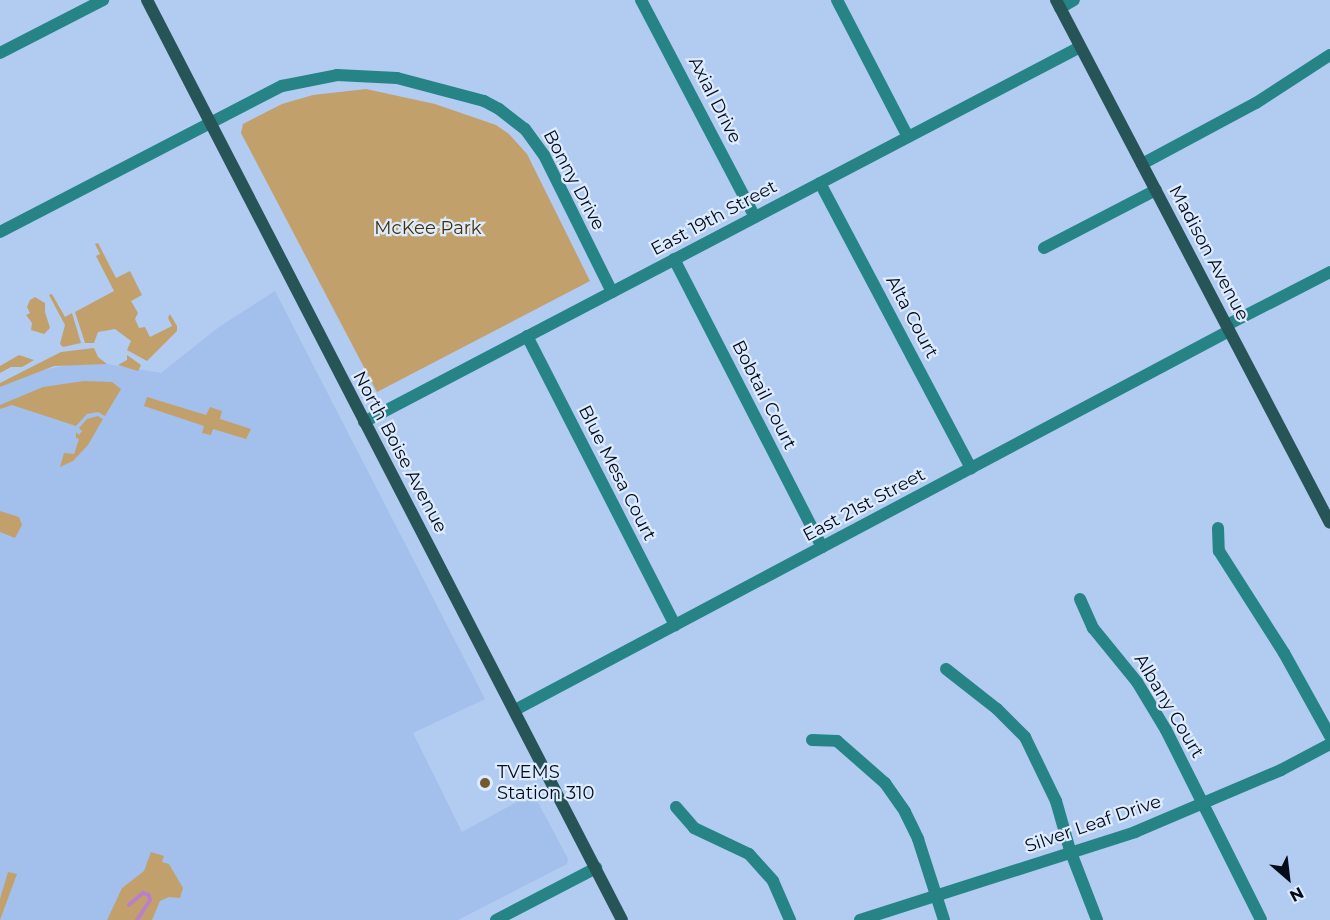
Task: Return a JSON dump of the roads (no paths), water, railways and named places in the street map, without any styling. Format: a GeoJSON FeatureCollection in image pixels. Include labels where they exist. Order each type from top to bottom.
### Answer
{"type":"FeatureCollection","features":[{"type":"Feature","properties":{"kind":"street"},"geometry":{"type":"LineString","coordinates":[[0,53],[103,0]]}},
{"type":"Feature","properties":{"kind":"street","name":"North Boise Avenue"},"geometry":{"type":"LineString","coordinates":[[147,0],[622,920]]}},
{"type":"Feature","properties":{"kind":"street","name":"Axial Drive"},"geometry":{"type":"LineString","coordinates":[[641,0],[755,217]]}},
{"type":"Feature","properties":{"kind":"street"},"geometry":{"type":"LineString","coordinates":[[837,0],[908,136]]}},
{"type":"Feature","properties":{"kind":"street"},"geometry":{"type":"LineString","coordinates":[[1058,4],[1074,0]]}},
{"type":"Feature","properties":{"kind":"street","name":"Madison Avenue"},"geometry":{"type":"LineString","coordinates":[[1058,4],[1330,523]]}},
{"type":"Feature","properties":{"kind":"street","name":"East 19th Street"},"geometry":{"type":"LineString","coordinates":[[364,422],[1080,46]]}},
{"type":"Feature","properties":{"kind":"street"},"geometry":{"type":"LineString","coordinates":[[1142,164],[1256,103],[1330,55]]}},
{"type":"Feature","properties":{"kind":"street","name":"Bonny Drive"},"geometry":{"type":"LineString","coordinates":[[0,232],[282,86],[337,75],[397,78],[484,101],[499,109],[525,129],[536,141],[612,292]]}},
{"type":"Feature","properties":{"kind":"street","name":"Alta Court"},"geometry":{"type":"LineString","coordinates":[[820,183],[971,468]]}},
{"type":"Feature","properties":{"kind":"street"},"geometry":{"type":"LineString","coordinates":[[1044,248],[1156,190]]}},
{"type":"Feature","properties":{"kind":"street","name":"Bobtail Court"},"geometry":{"type":"LineString","coordinates":[[674,259],[822,547]]}},
{"type":"Feature","properties":{"kind":"street","name":"East 21st Street"},"geometry":{"type":"LineString","coordinates":[[515,710],[971,468],[1330,272]]}},
{"type":"Feature","properties":{"kind":"street","name":"Blue Mesa Court"},"geometry":{"type":"LineString","coordinates":[[527,336],[675,626]]}},
{"type":"Feature","properties":{"kind":"street"},"geometry":{"type":"LineString","coordinates":[[1218,528],[1219,551],[1284,653],[1330,736]]}},
{"type":"Feature","properties":{"kind":"street","name":"Albany Court"},"geometry":{"type":"LineString","coordinates":[[1080,599],[1093,628],[1137,682],[1166,730],[1261,920]]}},
{"type":"Feature","properties":{"kind":"street"},"geometry":{"type":"LineString","coordinates":[[946,669],[998,709],[1025,737],[1056,801],[1070,850],[1097,920]]}},
{"type":"Feature","properties":{"kind":"street"},"geometry":{"type":"LineString","coordinates":[[812,741],[837,741],[885,783],[918,839],[944,920]]}},
{"type":"Feature","properties":{"kind":"street","name":"Silver Leaf Drive"},"geometry":{"type":"LineString","coordinates":[[861,920],[1134,831],[1281,770],[1330,744]]}},
{"type":"Feature","properties":{"kind":"street"},"geometry":{"type":"LineString","coordinates":[[676,807],[694,828],[749,854],[773,881],[790,920]]}},
{"type":"Feature","properties":{"kind":"street"},"geometry":{"type":"LineString","coordinates":[[496,920],[596,868]]}},
{"type":"Feature","properties":{"kind":"waterway"},"geometry":{"type":"LineString","coordinates":[[129,905],[143,893],[149,895],[150,900],[137,920]]}},
{"type":"Feature","properties":{"kind":"place","name":"TVEMS Station 310"},"geometry":{"type":"Point","coordinates":[485,783]}},
{"type":"Feature","properties":{"kind":"park label","name":"McKee Park"},"geometry":{"type":"Point","coordinates":[428,228]}}]}
